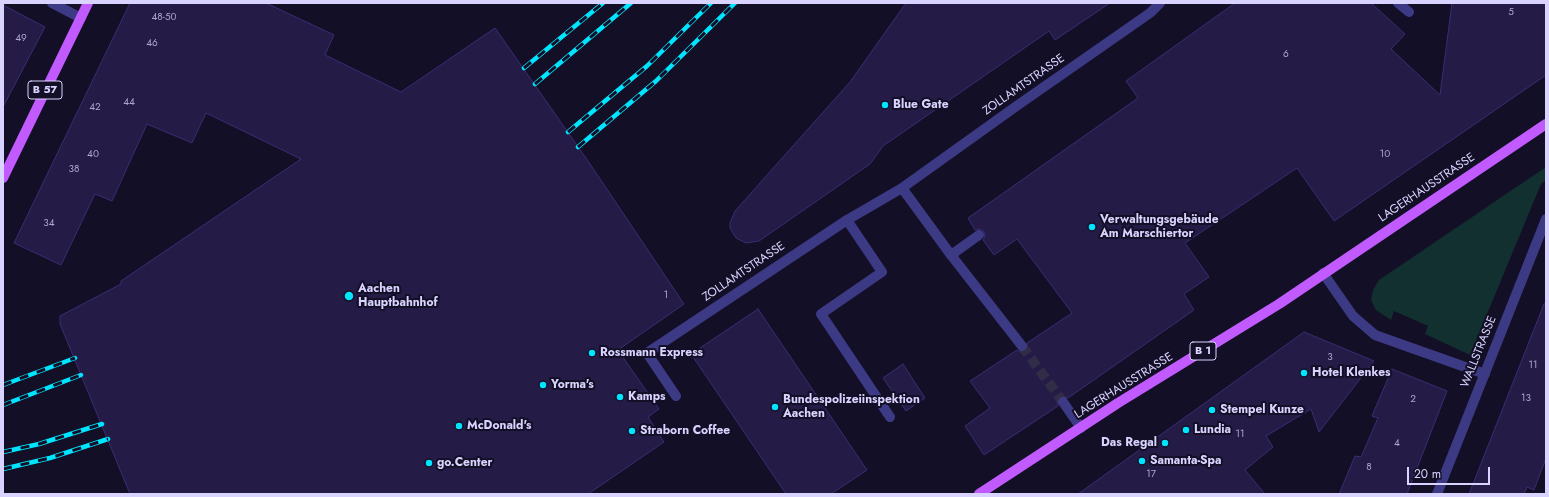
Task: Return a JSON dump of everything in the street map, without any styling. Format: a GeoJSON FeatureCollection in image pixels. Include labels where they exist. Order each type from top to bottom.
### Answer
{"type":"FeatureCollection","features":[{"type":"Feature","properties":{"kind":"main road","name":"B 57"},"geometry":{"type":"LineString","coordinates":[[3,178],[88,3]]}},
{"type":"Feature","properties":{"kind":"main road","name":"LAGERHAUSSTRASSE"},"geometry":{"type":"LineString","coordinates":[[979,494],[1278,304],[1546,124]]}},
{"type":"Feature","properties":{"kind":"street"},"geometry":{"type":"LineString","coordinates":[[52,3],[81,18]]}},
{"type":"Feature","properties":{"kind":"street","name":"ZOLLAMTSTRASSE"},"geometry":{"type":"LineString","coordinates":[[676,396],[647,353],[832,229],[902,188],[1150,13],[1160,3]]}},
{"type":"Feature","properties":{"kind":"street"},"geometry":{"type":"LineString","coordinates":[[1398,3],[1409,12]]}},
{"type":"Feature","properties":{"kind":"street"},"geometry":{"type":"LineString","coordinates":[[902,188],[951,255],[1022,346]]}},
{"type":"Feature","properties":{"kind":"street","name":"WALLSTRASSE"},"geometry":{"type":"LineString","coordinates":[[1437,494],[1546,219]]}},
{"type":"Feature","properties":{"kind":"street"},"geometry":{"type":"LineString","coordinates":[[847,220],[882,272],[821,314],[890,417]]}},
{"type":"Feature","properties":{"kind":"street"},"geometry":{"type":"LineString","coordinates":[[951,255],[979,235]]}},
{"type":"Feature","properties":{"kind":"street"},"geometry":{"type":"LineString","coordinates":[[1323,273],[1353,316],[1375,335],[1484,374]]}},
{"type":"Feature","properties":{"kind":"street"},"geometry":{"type":"LineString","coordinates":[[1063,402],[1081,428]]}},
{"type":"Feature","properties":{"kind":"green space"},"geometry":{"type":"Polygon","coordinates":[[[1546,167],[1546,180],[1541,184],[1470,355],[1425,334],[1428,326],[1394,311],[1391,320],[1376,310],[1371,300],[1373,290],[1379,280],[1546,167]]]}},
{"type":"Feature","properties":{"kind":"building"},"geometry":{"type":"Polygon","coordinates":[[[130,3],[266,3],[334,35],[325,55],[401,92],[495,28],[588,161],[684,304],[618,350],[659,409],[648,417],[664,442],[588,494],[130,494],[60,324],[60,316],[121,284],[121,281],[301,159],[206,113],[192,143],[147,124],[112,201],[95,194],[61,265],[14,243],[130,3]]]}},
{"type":"Feature","properties":{"kind":"building","name":"Blue Gate"},"geometry":{"type":"Polygon","coordinates":[[[906,3],[1110,3],[1055,40],[1049,31],[883,146],[870,164],[759,241],[746,243],[736,238],[730,228],[730,223],[735,211],[850,82],[906,3]]]}},
{"type":"Feature","properties":{"kind":"building","name":"Verwaltungsgebäude Am Marschiertor"},"geometry":{"type":"Polygon","coordinates":[[[1235,3],[1371,3],[1405,34],[1391,49],[1440,95],[1452,3],[1546,3],[1546,75],[1334,221],[1297,168],[1185,243],[1209,277],[1184,294],[1194,310],[1068,398],[1063,396],[1059,397],[1057,402],[1058,406],[984,455],[965,426],[990,408],[970,381],[1017,350],[1020,352],[1026,351],[1028,348],[1027,343],[1072,313],[1017,239],[994,255],[983,240],[985,237],[984,232],[981,229],[975,230],[968,218],[1138,98],[1126,81],[1235,3]]]}},
{"type":"Feature","properties":{"kind":"building"},"geometry":{"type":"Polygon","coordinates":[[[3,5],[45,27],[3,107],[3,5]]]}},
{"type":"Feature","properties":{"kind":"building"},"geometry":{"type":"Polygon","coordinates":[[[1544,304],[1546,304],[1546,458],[1534,490],[1527,487],[1524,494],[1469,494],[1544,304]]]}},
{"type":"Feature","properties":{"kind":"building","name":"Bundespolizeiinspektion Aachen"},"geometry":{"type":"Polygon","coordinates":[[[758,309],[867,470],[831,494],[786,494],[691,354],[758,309]]]}},
{"type":"Feature","properties":{"kind":"building"},"geometry":{"type":"Polygon","coordinates":[[[1304,332],[1374,361],[1319,432],[1311,409],[1266,436],[1273,447],[1245,470],[1265,494],[1078,494],[1304,332]]]}},
{"type":"Feature","properties":{"kind":"building"},"geometry":{"type":"Polygon","coordinates":[[[903,364],[925,398],[906,411],[883,378],[903,364]]]}},
{"type":"Feature","properties":{"kind":"building"},"geometry":{"type":"Polygon","coordinates":[[[1392,369],[1447,391],[1407,494],[1339,494],[1355,456],[1361,457],[1378,418],[1372,416],[1392,369]]]}},
{"type":"Feature","properties":{"kind":"tunnel"},"geometry":{"type":"LineString","coordinates":[[1022,346],[1063,402]]}},
{"type":"Feature","properties":{"kind":"railway"},"geometry":{"type":"LineString","coordinates":[[524,68],[603,3]]}},
{"type":"Feature","properties":{"kind":"railway"},"geometry":{"type":"LineString","coordinates":[[535,84],[631,3]]}},
{"type":"Feature","properties":{"kind":"railway"},"geometry":{"type":"LineString","coordinates":[[568,132],[647,66],[711,3]]}},
{"type":"Feature","properties":{"kind":"railway"},"geometry":{"type":"LineString","coordinates":[[578,147],[656,81],[735,3]]}},
{"type":"Feature","properties":{"kind":"railway"},"geometry":{"type":"LineString","coordinates":[[3,385],[75,358]]}},
{"type":"Feature","properties":{"kind":"railway"},"geometry":{"type":"LineString","coordinates":[[3,405],[81,375]]}},
{"type":"Feature","properties":{"kind":"railway"},"geometry":{"type":"LineString","coordinates":[[3,452],[39,444],[102,424]]}},
{"type":"Feature","properties":{"kind":"railway"},"geometry":{"type":"LineString","coordinates":[[3,469],[50,458],[108,439]]}},
{"type":"Feature","properties":{"kind":"place","name":"Blue Gate"},"geometry":{"type":"Point","coordinates":[885,105]}},
{"type":"Feature","properties":{"kind":"place","name":"Verwaltungsgebäude Am Marschiertor"},"geometry":{"type":"Point","coordinates":[1092,227]}},
{"type":"Feature","properties":{"kind":"place","name":"Aachen Hauptbahnhof"},"geometry":{"type":"Point","coordinates":[349,296]}},
{"type":"Feature","properties":{"kind":"place","name":"Rossmann Express"},"geometry":{"type":"Point","coordinates":[592,353]}},
{"type":"Feature","properties":{"kind":"place","name":"Hotel Klenkes"},"geometry":{"type":"Point","coordinates":[1304,373]}},
{"type":"Feature","properties":{"kind":"place","name":"Yorma's"},"geometry":{"type":"Point","coordinates":[543,385]}},
{"type":"Feature","properties":{"kind":"place","name":"Kamps"},"geometry":{"type":"Point","coordinates":[620,397]}},
{"type":"Feature","properties":{"kind":"place","name":"Bundespolizeiinspektion Aachen"},"geometry":{"type":"Point","coordinates":[775,407]}},
{"type":"Feature","properties":{"kind":"place","name":"Stempel Kunze"},"geometry":{"type":"Point","coordinates":[1212,410]}},
{"type":"Feature","properties":{"kind":"place","name":"McDonald's"},"geometry":{"type":"Point","coordinates":[459,426]}},
{"type":"Feature","properties":{"kind":"place","name":"Lundia"},"geometry":{"type":"Point","coordinates":[1186,430]}},
{"type":"Feature","properties":{"kind":"place","name":"Straborn Coffee"},"geometry":{"type":"Point","coordinates":[632,431]}},
{"type":"Feature","properties":{"kind":"place","name":"Das Regal"},"geometry":{"type":"Point","coordinates":[1165,443]}},
{"type":"Feature","properties":{"kind":"place","name":"Samanta-Spa"},"geometry":{"type":"Point","coordinates":[1142,461]}},
{"type":"Feature","properties":{"kind":"place","name":"go.Center"},"geometry":{"type":"Point","coordinates":[429,463]}}]}
